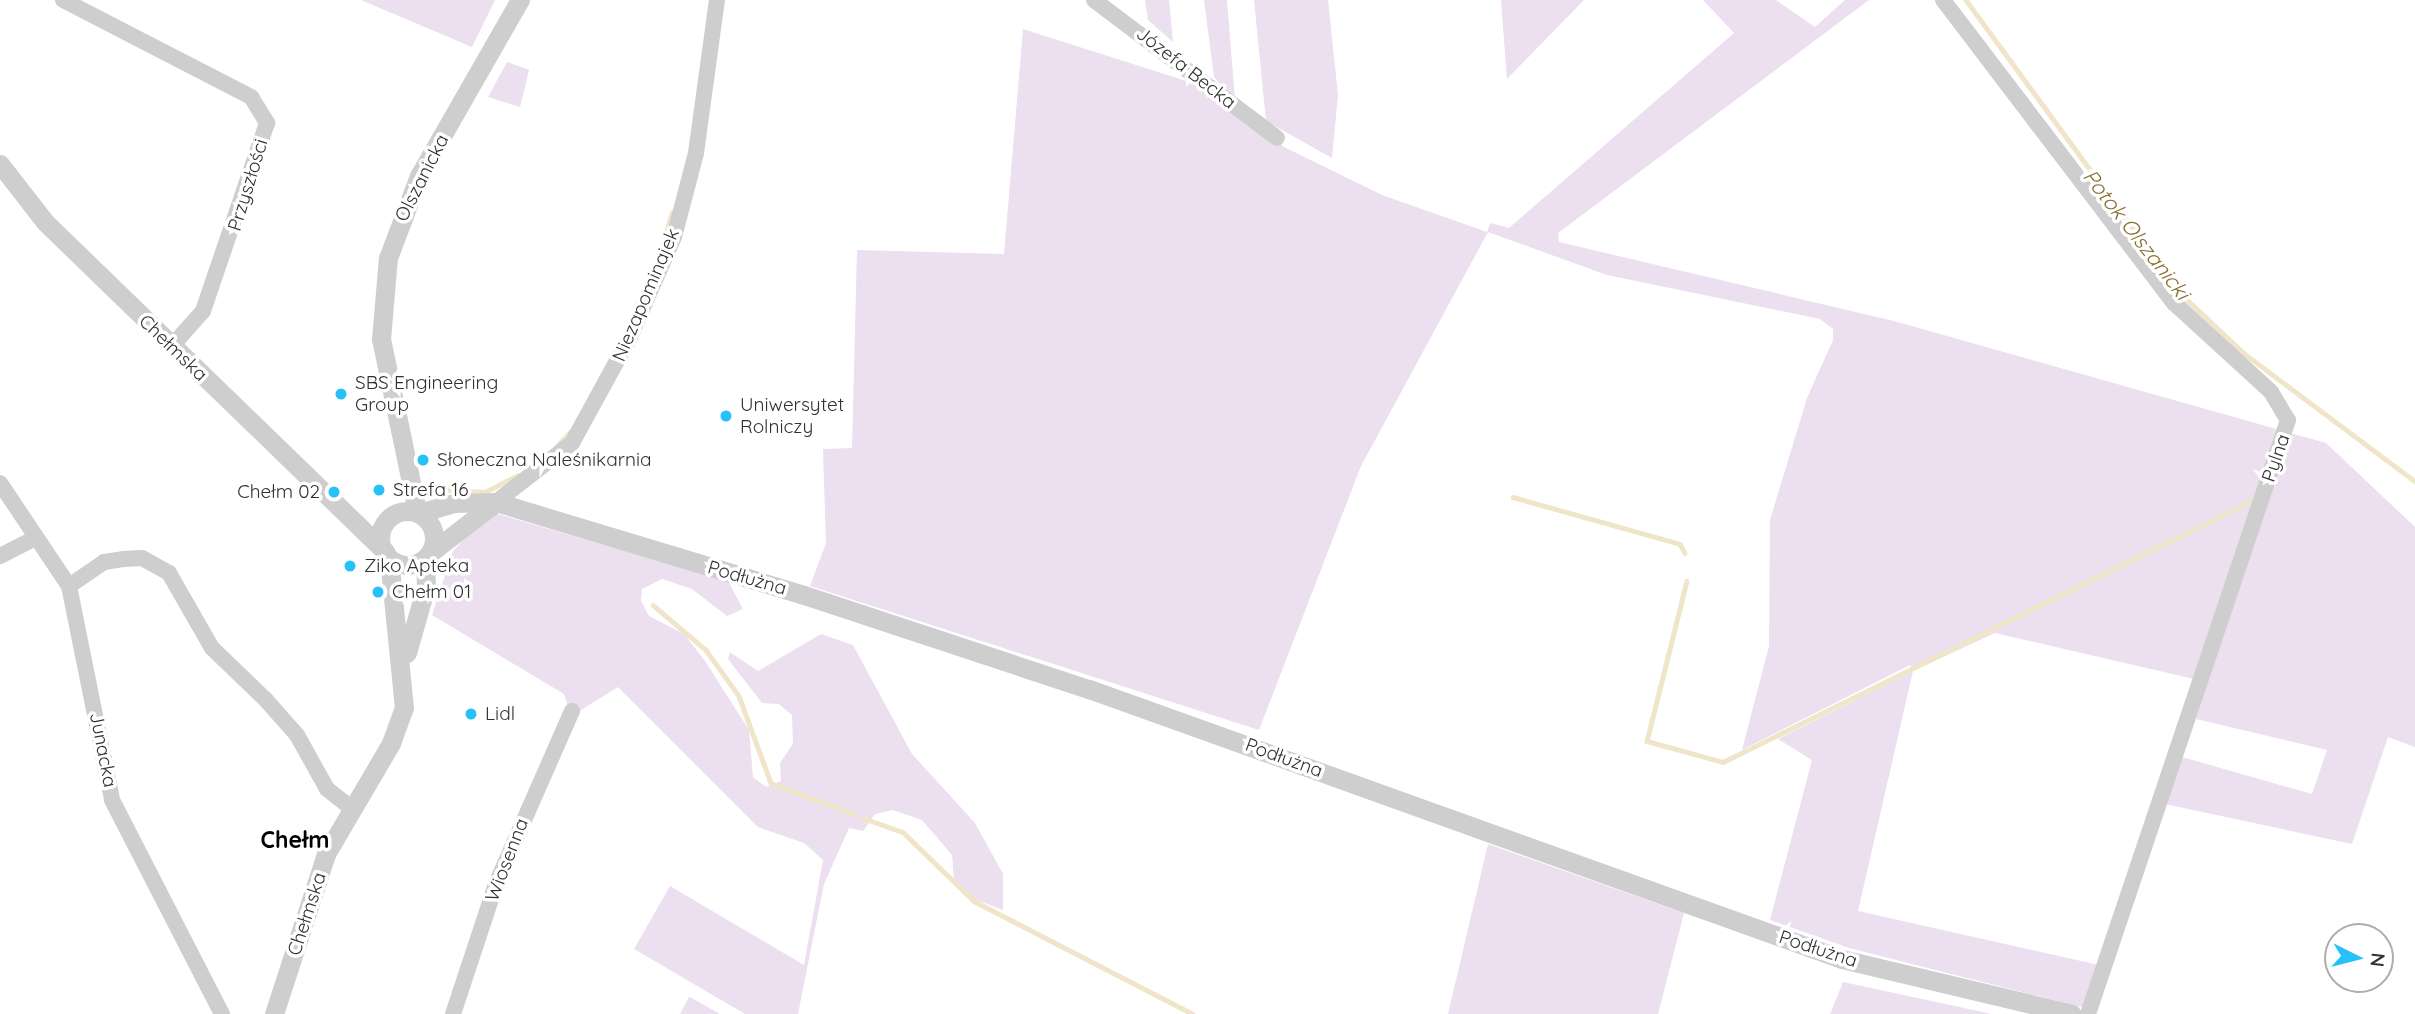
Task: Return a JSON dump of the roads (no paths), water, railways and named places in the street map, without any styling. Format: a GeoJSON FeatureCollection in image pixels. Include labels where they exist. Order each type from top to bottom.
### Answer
{"type":"FeatureCollection","features":[{"type":"Feature","properties":{"kind":"street","name":"Przyszłości"},"geometry":{"type":"LineString","coordinates":[[63,0],[251,97],[267,124],[203,311],[172,347]]}},
{"type":"Feature","properties":{"kind":"street","name":"Olszanicka"},"geometry":{"type":"LineString","coordinates":[[387,555],[406,513],[404,454],[381,339],[388,258],[419,176],[520,0]]}},
{"type":"Feature","properties":{"kind":"street","name":"Niezapominajek"},"geometry":{"type":"LineString","coordinates":[[496,502],[572,443],[630,337],[674,237],[696,153],[717,0]]}},
{"type":"Feature","properties":{"kind":"street","name":"Józefa Becka"},"geometry":{"type":"LineString","coordinates":[[1094,0],[1278,138]]}},
{"type":"Feature","properties":{"kind":"street","name":"Pylna"},"geometry":{"type":"LineString","coordinates":[[1943,0],[2174,303],[2272,392],[2288,420],[2088,1014]]}},
{"type":"Feature","properties":{"kind":"street","name":"Chełmska"},"geometry":{"type":"LineString","coordinates":[[0,164],[45,222],[353,526],[387,555],[404,664],[405,700],[396,732],[350,807],[326,854],[274,1014]]}},
{"type":"Feature","properties":{"kind":"street","name":"Junacka"},"geometry":{"type":"LineString","coordinates":[[0,483],[33,539],[69,586],[112,800],[222,1014]]}},
{"type":"Feature","properties":{"kind":"street","name":"Podłużna"},"geometry":{"type":"LineString","coordinates":[[406,513],[496,502],[1028,668],[1842,958],[2072,1014]]}},
{"type":"Feature","properties":{"kind":"street"},"geometry":{"type":"LineString","coordinates":[[387,555],[408,567],[428,557],[496,502]]}},
{"type":"Feature","properties":{"kind":"street","name":"Chełmska"},"geometry":{"type":"LineString","coordinates":[[404,664],[426,586],[432,530],[406,513]]}},
{"type":"Feature","properties":{"kind":"street"},"geometry":{"type":"LineString","coordinates":[[353,526],[375,528],[406,513]]}},
{"type":"Feature","properties":{"kind":"street"},"geometry":{"type":"LineString","coordinates":[[0,556],[33,539]]}},
{"type":"Feature","properties":{"kind":"street"},"geometry":{"type":"LineString","coordinates":[[69,586],[104,562],[123,559],[142,558],[169,573],[212,648],[266,700],[296,735],[327,789],[350,807]]}},
{"type":"Feature","properties":{"kind":"street","name":"Wiosenna"},"geometry":{"type":"LineString","coordinates":[[453,1014],[495,884],[572,710]]}},
{"type":"Feature","properties":{"kind":"waterway","name":"Potok Olszanicki"},"geometry":{"type":"LineString","coordinates":[[1966,0],[2181,294],[2245,354],[2415,481]]}},
{"type":"Feature","properties":{"kind":"waterway"},"geometry":{"type":"LineString","coordinates":[[662,245],[672,213]]}},
{"type":"Feature","properties":{"kind":"waterway"},"geometry":{"type":"LineString","coordinates":[[557,446],[570,432]]}},
{"type":"Feature","properties":{"kind":"waterway"},"geometry":{"type":"LineString","coordinates":[[427,489],[485,492],[518,475]]}},
{"type":"Feature","properties":{"kind":"waterway"},"geometry":{"type":"LineString","coordinates":[[1513,497],[1680,544],[1685,553]]}},
{"type":"Feature","properties":{"kind":"waterway"},"geometry":{"type":"LineString","coordinates":[[1687,581],[1647,741],[1723,762],[2253,500]]}},
{"type":"Feature","properties":{"kind":"waterway"},"geometry":{"type":"LineString","coordinates":[[653,605],[706,650],[739,696],[771,783],[854,814]]}},
{"type":"Feature","properties":{"kind":"waterway"},"geometry":{"type":"LineString","coordinates":[[863,818],[903,832],[974,901],[1193,1014]]}},
{"type":"Feature","properties":{"kind":"place","name":"SBS Engineering Group"},"geometry":{"type":"Point","coordinates":[341,394]}},
{"type":"Feature","properties":{"kind":"place","name":"Uniwersytet Rolniczy"},"geometry":{"type":"Point","coordinates":[726,416]}},
{"type":"Feature","properties":{"kind":"place","name":"Słoneczna Naleśnikarnia"},"geometry":{"type":"Point","coordinates":[423,460]}},
{"type":"Feature","properties":{"kind":"place","name":"Strefa 16"},"geometry":{"type":"Point","coordinates":[379,490]}},
{"type":"Feature","properties":{"kind":"place","name":"Chełm 02"},"geometry":{"type":"Point","coordinates":[334,492]}},
{"type":"Feature","properties":{"kind":"place","name":"Ziko Apteka"},"geometry":{"type":"Point","coordinates":[350,566]}},
{"type":"Feature","properties":{"kind":"place","name":"Chełm 01"},"geometry":{"type":"Point","coordinates":[378,592]}},
{"type":"Feature","properties":{"kind":"place","name":"Lidl"},"geometry":{"type":"Point","coordinates":[471,714]}},
{"type":"Feature","properties":{"kind":"district","name":"Chełm"},"geometry":{"type":"Point","coordinates":[295,840]}}]}
